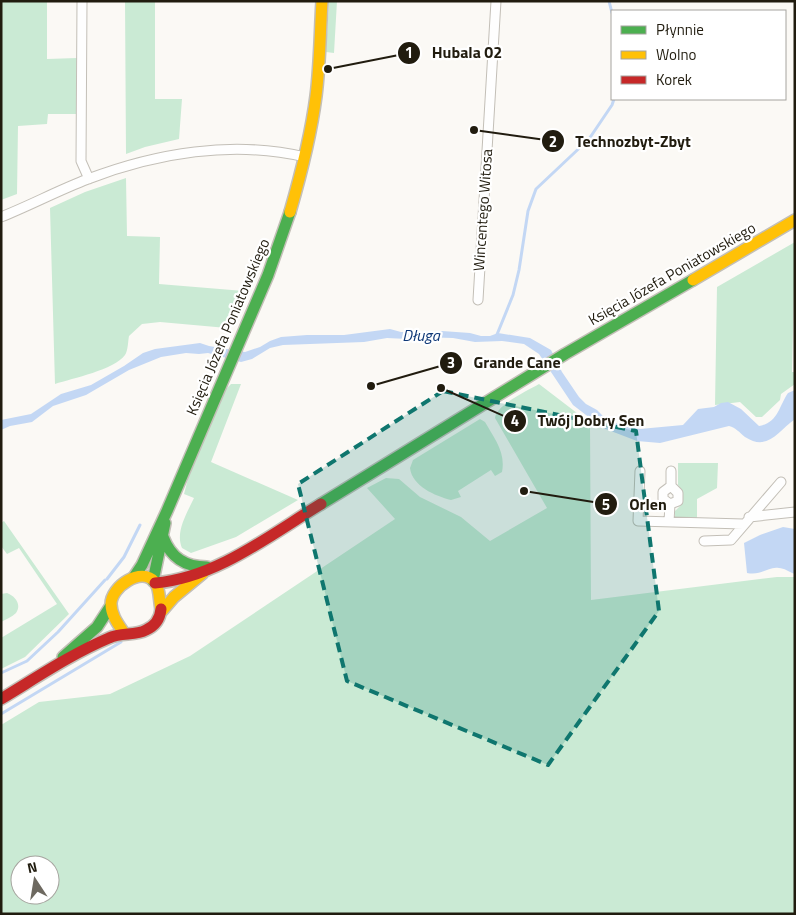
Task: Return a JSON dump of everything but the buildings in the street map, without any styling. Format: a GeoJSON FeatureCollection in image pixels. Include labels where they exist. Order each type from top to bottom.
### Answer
{"type":"FeatureCollection","features":[{"type":"Feature","properties":{"kind":"main road","name":"Księcia Józefa Poniatowskiego"},"geometry":{"type":"LineString","coordinates":[[134,577],[142,565],[167,511],[268,274],[294,199],[305,157],[316,90],[322,1]]}},
{"type":"Feature","properties":{"kind":"main road","name":"Księcia Józefa Poniatowskiego"},"geometry":{"type":"LineString","coordinates":[[216,567],[564,354],[795,220]]}},
{"type":"Feature","properties":{"kind":"main road","name":"Księcia Józefa Poniatowskiego"},"geometry":{"type":"LineString","coordinates":[[154,582],[167,511]]}},
{"type":"Feature","properties":{"kind":"main road"},"geometry":{"type":"LineString","coordinates":[[163,536],[168,551],[179,562],[193,567],[216,567]]}},
{"type":"Feature","properties":{"kind":"main road"},"geometry":{"type":"LineString","coordinates":[[49,670],[97,626],[110,607],[114,590],[134,577],[145,577],[154,582],[169,582],[216,567]]}},
{"type":"Feature","properties":{"kind":"main road"},"geometry":{"type":"LineString","coordinates":[[1,699],[110,637],[124,633],[136,634],[148,629],[158,620],[162,611],[174,597],[205,572]]}},
{"type":"Feature","properties":{"kind":"main road"},"geometry":{"type":"LineString","coordinates":[[154,582],[162,611]]}},
{"type":"Feature","properties":{"kind":"main road"},"geometry":{"type":"LineString","coordinates":[[110,607],[117,624],[124,633]]}},
{"type":"Feature","properties":{"kind":"street"},"geometry":{"type":"LineString","coordinates":[[82,1],[81,161],[89,179]]}},
{"type":"Feature","properties":{"kind":"street","name":"Wincentego Witosa"},"geometry":{"type":"LineString","coordinates":[[478,300],[496,1]]}},
{"type":"Feature","properties":{"kind":"street"},"geometry":{"type":"LineString","coordinates":[[1,217],[89,179],[143,161],[192,152],[254,150],[280,151],[305,157]]}},
{"type":"Feature","properties":{"kind":"street"},"geometry":{"type":"LineString","coordinates":[[669,522],[670,504],[663,499],[663,492],[671,486],[671,471]]}},
{"type":"Feature","properties":{"kind":"street"},"geometry":{"type":"LineString","coordinates":[[640,472],[638,521],[746,521],[795,512]]}},
{"type":"Feature","properties":{"kind":"street"},"geometry":{"type":"LineString","coordinates":[[704,541],[731,540],[781,482]]}},
{"type":"Feature","properties":{"kind":"highlighted area"},"geometry":{"type":"Polygon","coordinates":[[[443,391],[636,431],[659,611],[548,765],[347,681],[298,484],[443,391]]]}},
{"type":"Feature","properties":{"kind":"green space"},"geometry":{"type":"Polygon","coordinates":[[[1,1],[47,1],[47,59],[77,58],[76,114],[48,114],[47,124],[18,126],[17,194],[1,200],[1,1]]]}},
{"type":"Feature","properties":{"kind":"green space"},"geometry":{"type":"Polygon","coordinates":[[[125,1],[155,1],[155,99],[182,99],[179,139],[145,147],[126,154],[125,1]]]}},
{"type":"Feature","properties":{"kind":"green space"},"geometry":{"type":"Polygon","coordinates":[[[329,1],[337,1],[334,53],[326,52],[329,1]]]}},
{"type":"Feature","properties":{"kind":"green space"},"geometry":{"type":"Polygon","coordinates":[[[126,178],[127,236],[160,237],[159,284],[244,291],[227,328],[160,322],[142,324],[129,336],[126,353],[120,360],[103,369],[55,384],[50,208],[85,192],[126,178]]]}},
{"type":"Feature","properties":{"kind":"green space"},"geometry":{"type":"Polygon","coordinates":[[[795,242],[792,372],[795,372],[795,384],[781,394],[780,400],[762,417],[756,417],[740,402],[715,405],[717,287],[795,242]]]}},
{"type":"Feature","properties":{"kind":"green space"},"geometry":{"type":"Polygon","coordinates":[[[231,384],[241,384],[211,462],[298,500],[236,537],[191,553],[182,548],[180,542],[181,529],[194,498],[184,494],[191,467],[224,391],[231,384]]]}},
{"type":"Feature","properties":{"kind":"green space"},"geometry":{"type":"Polygon","coordinates":[[[539,384],[590,423],[591,600],[777,577],[795,577],[795,914],[1,914],[1,725],[39,702],[110,694],[190,656],[395,519],[367,488],[386,478],[399,479],[420,497],[461,517],[490,541],[547,508],[495,418],[506,403],[539,384]]]}},
{"type":"Feature","properties":{"kind":"green space"},"geometry":{"type":"Polygon","coordinates":[[[480,419],[485,422],[501,452],[502,472],[495,476],[491,470],[458,491],[461,497],[451,500],[438,496],[420,485],[415,480],[410,468],[413,460],[480,419]]]}},
{"type":"Feature","properties":{"kind":"green space"},"geometry":{"type":"Polygon","coordinates":[[[678,463],[718,463],[717,488],[697,499],[697,519],[675,519],[675,511],[682,504],[683,492],[678,485],[678,463]]]}},
{"type":"Feature","properties":{"kind":"green space"},"geometry":{"type":"Polygon","coordinates":[[[4,521],[69,614],[25,657],[1,669],[1,638],[57,604],[19,548],[7,554],[1,546],[1,523],[4,521]]]}},
{"type":"Feature","properties":{"kind":"green space"},"geometry":{"type":"Polygon","coordinates":[[[7,593],[17,601],[18,610],[1,622],[1,594],[7,593]]]}},
{"type":"Feature","properties":{"kind":"water","name":"Długa"},"geometry":{"type":"Polygon","coordinates":[[[390,329],[401,332],[442,331],[470,333],[481,336],[490,336],[498,333],[530,338],[551,350],[562,372],[586,404],[597,410],[604,417],[622,426],[640,429],[683,425],[698,409],[714,407],[728,402],[741,409],[759,426],[774,418],[788,393],[795,390],[795,419],[772,438],[760,442],[745,437],[729,426],[660,443],[637,441],[603,428],[573,405],[539,354],[524,344],[502,341],[475,342],[453,338],[418,337],[407,339],[387,338],[364,342],[283,345],[270,348],[252,359],[241,362],[208,353],[186,353],[161,357],[129,370],[86,395],[53,406],[32,422],[10,426],[1,430],[1,420],[31,414],[61,394],[91,385],[143,353],[155,349],[200,343],[245,352],[281,337],[344,335],[390,329]]]}},
{"type":"Feature","properties":{"kind":"water"},"geometry":{"type":"Polygon","coordinates":[[[783,527],[795,529],[795,574],[775,568],[752,574],[747,573],[744,543],[783,527]]]}},
{"type":"Feature","properties":{"kind":"waterway"},"geometry":{"type":"LineString","coordinates":[[609,1],[611,10]]}},
{"type":"Feature","properties":{"kind":"waterway"},"geometry":{"type":"LineString","coordinates":[[496,337],[513,295],[519,270],[528,211],[536,189],[589,139],[614,100]]}},
{"type":"Feature","properties":{"kind":"waterway"},"geometry":{"type":"LineString","coordinates":[[107,579],[124,557],[140,525]]}},
{"type":"Feature","properties":{"kind":"waterway"},"geometry":{"type":"LineString","coordinates":[[1,673],[27,661],[58,632],[105,580]]}},
{"type":"Feature","properties":{"kind":"waterway"},"geometry":{"type":"LineString","coordinates":[[1,714],[121,642]]}},
{"type":"Feature","properties":{"kind":"traffic: fast"},"geometry":{"type":"LineString","coordinates":[[134,577],[142,565],[167,511],[268,275],[290,212]]}},
{"type":"Feature","properties":{"kind":"traffic: fast"},"geometry":{"type":"LineString","coordinates":[[321,504],[565,354],[693,280]]}},
{"type":"Feature","properties":{"kind":"traffic: fast"},"geometry":{"type":"LineString","coordinates":[[153,581],[165,523]]}},
{"type":"Feature","properties":{"kind":"traffic: fast"},"geometry":{"type":"LineString","coordinates":[[163,537],[170,551],[180,560],[199,567],[207,567]]}},
{"type":"Feature","properties":{"kind":"traffic: fast"},"geometry":{"type":"LineString","coordinates":[[63,657],[97,627],[110,607]]}},
{"type":"Feature","properties":{"kind":"traffic: slow"},"geometry":{"type":"LineString","coordinates":[[290,212],[314,111],[322,1]]}},
{"type":"Feature","properties":{"kind":"traffic: slow"},"geometry":{"type":"LineString","coordinates":[[693,280],[795,220]]}},
{"type":"Feature","properties":{"kind":"traffic: slow"},"geometry":{"type":"LineString","coordinates":[[162,611],[174,597],[203,573]]}},
{"type":"Feature","properties":{"kind":"traffic: slow"},"geometry":{"type":"LineString","coordinates":[[124,633],[117,623],[111,608],[112,598],[121,585],[135,577],[149,578],[157,585],[161,609]]}},
{"type":"Feature","properties":{"kind":"traffic: jam"},"geometry":{"type":"LineString","coordinates":[[155,583],[200,573],[221,564],[321,504]]}},
{"type":"Feature","properties":{"kind":"traffic: jam"},"geometry":{"type":"LineString","coordinates":[[1,699],[95,644],[114,636],[142,632],[154,624],[160,616],[161,609]]}},
{"type":"Feature","properties":{"kind":"place","name":"Hubala 02"},"geometry":{"type":"Point","coordinates":[328,69]}},
{"type":"Feature","properties":{"kind":"place","name":"Technozbyt-Zbyt"},"geometry":{"type":"Point","coordinates":[474,130]}},
{"type":"Feature","properties":{"kind":"place","name":"Grande Cane"},"geometry":{"type":"Point","coordinates":[371,386]}},
{"type":"Feature","properties":{"kind":"place","name":"Twój Dobry Sen"},"geometry":{"type":"Point","coordinates":[441,388]}},
{"type":"Feature","properties":{"kind":"place","name":"Orlen"},"geometry":{"type":"Point","coordinates":[524,491]}}]}
